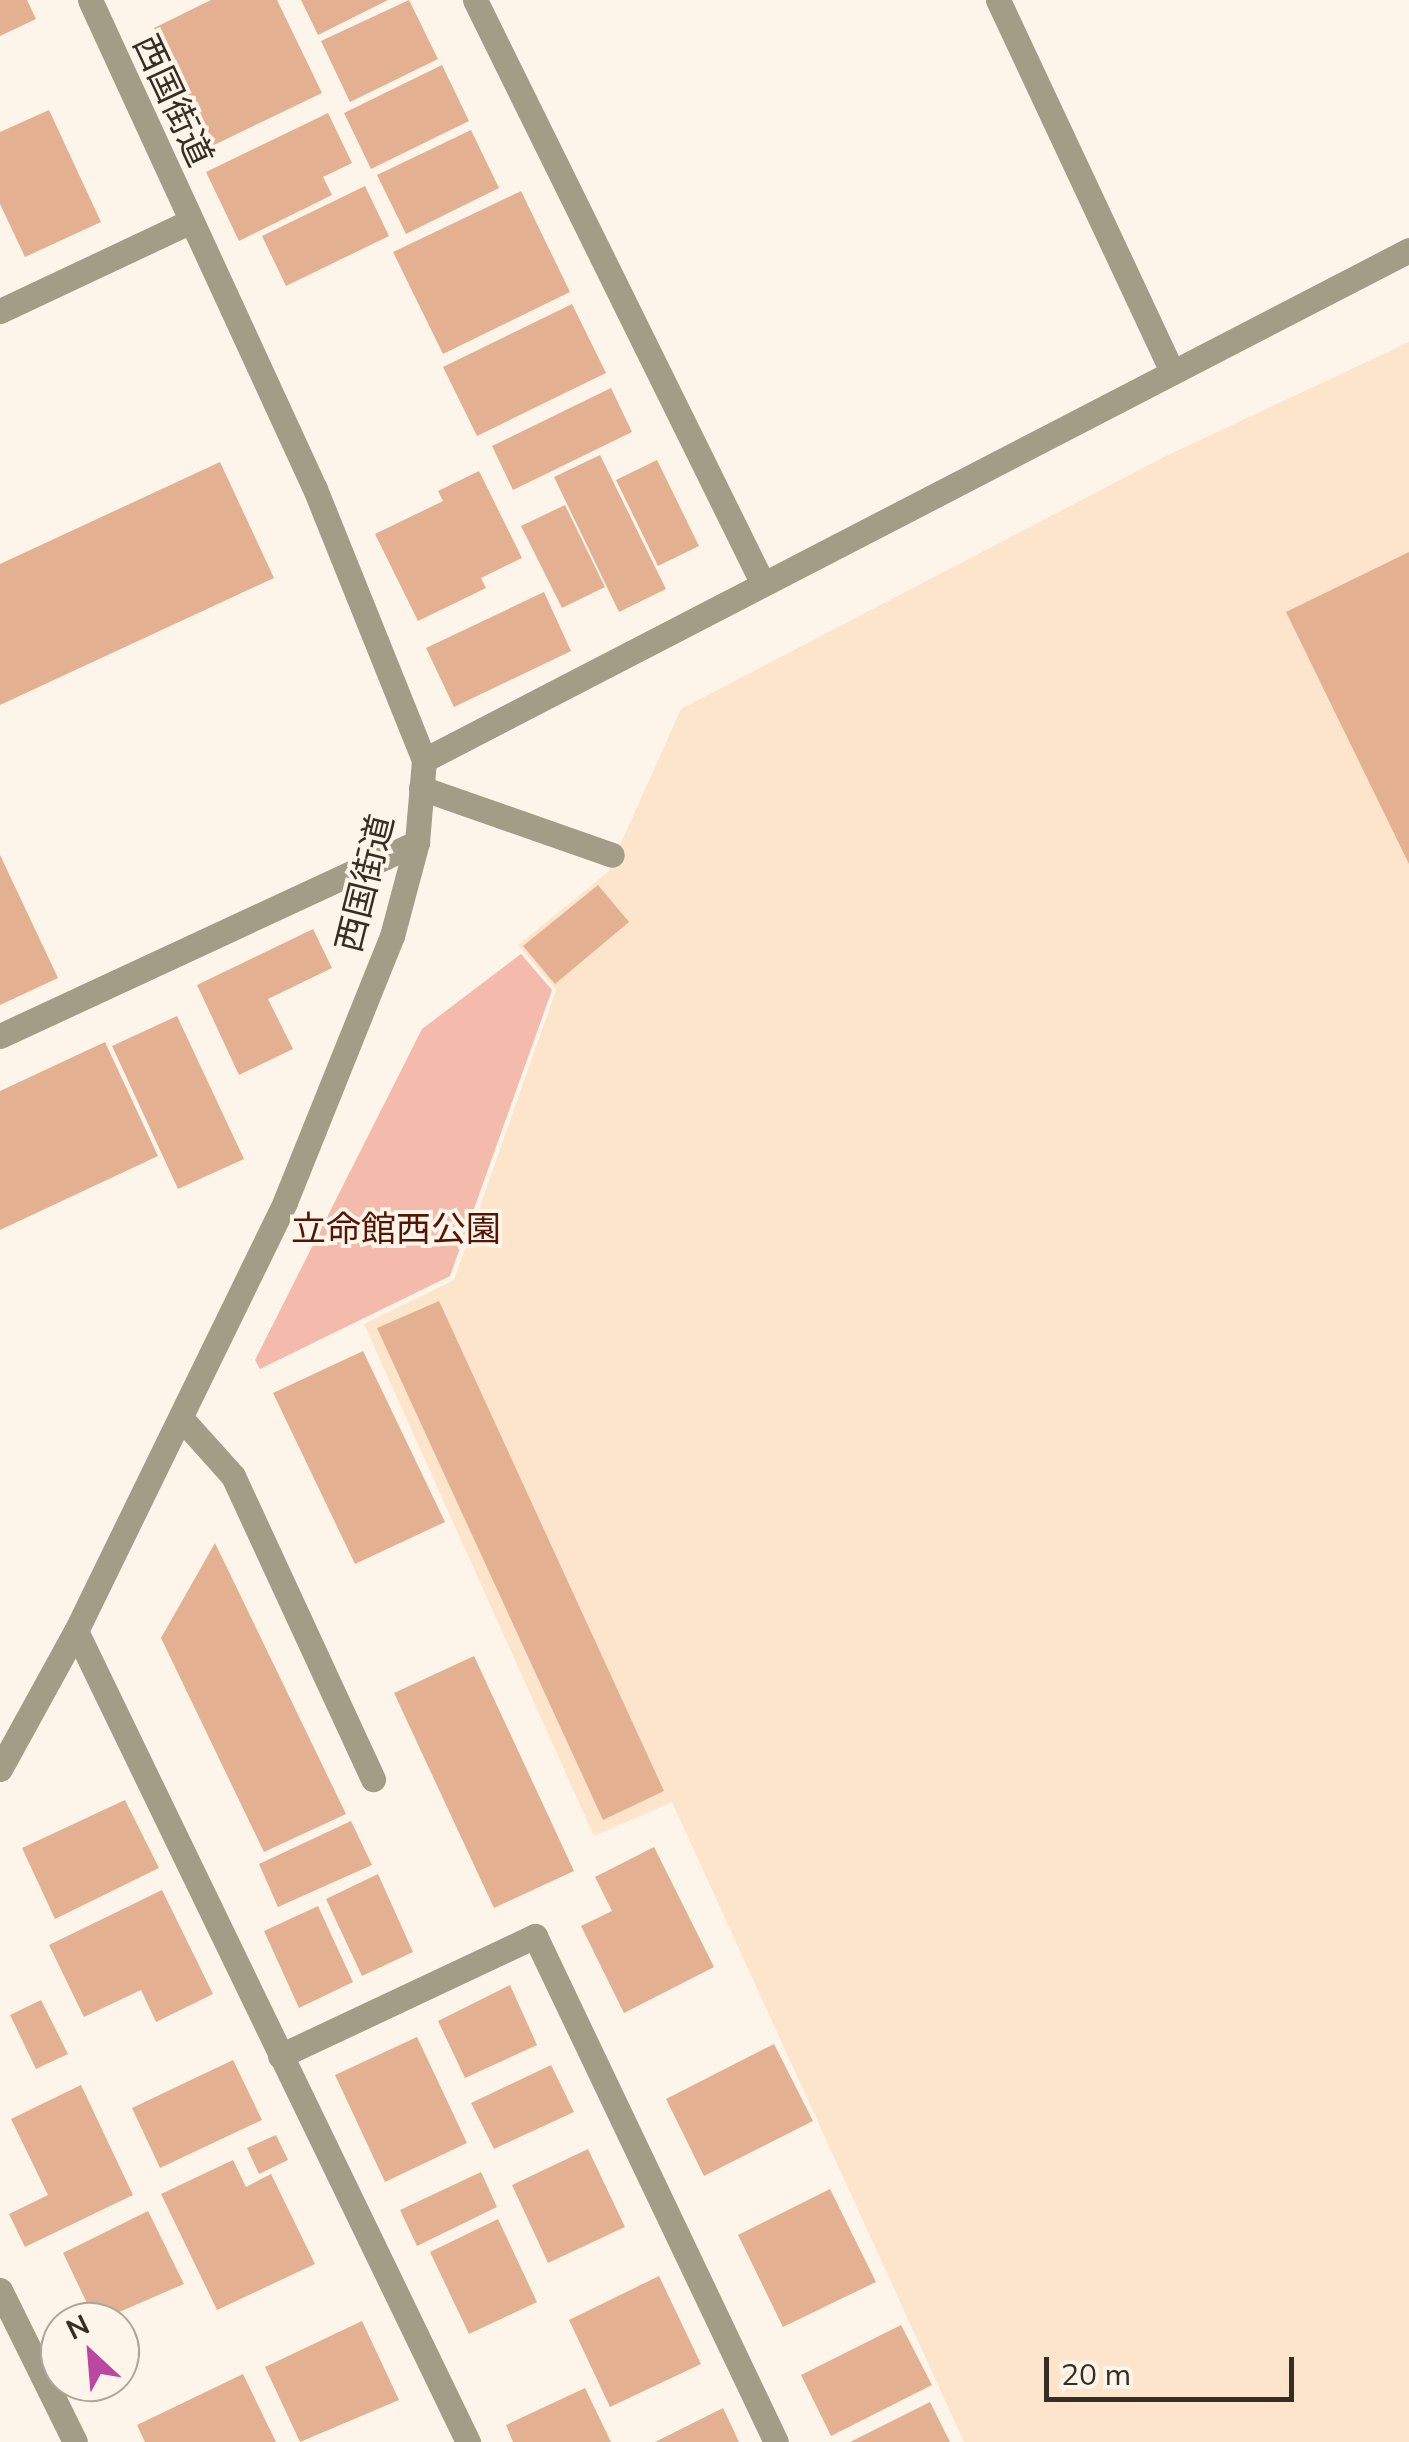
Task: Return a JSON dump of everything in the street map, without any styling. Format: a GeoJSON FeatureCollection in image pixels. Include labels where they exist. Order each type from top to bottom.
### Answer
{"type":"FeatureCollection","features":[{"type":"Feature","properties":{"kind":"street","name":"西国街道"},"geometry":{"type":"LineString","coordinates":[[0,1769],[76,1631],[285,1202],[392,936],[417,842],[424,760],[314,489],[90,0]]}},
{"type":"Feature","properties":{"kind":"street"},"geometry":{"type":"LineString","coordinates":[[474,0],[763,584]]}},
{"type":"Feature","properties":{"kind":"street"},"geometry":{"type":"LineString","coordinates":[[998,0],[1172,372]]}},
{"type":"Feature","properties":{"kind":"street"},"geometry":{"type":"LineString","coordinates":[[0,311],[191,221]]}},
{"type":"Feature","properties":{"kind":"street"},"geometry":{"type":"LineString","coordinates":[[424,760],[1409,250]]}},
{"type":"Feature","properties":{"kind":"street"},"geometry":{"type":"LineString","coordinates":[[420,788],[612,854]]}},
{"type":"Feature","properties":{"kind":"street"},"geometry":{"type":"LineString","coordinates":[[0,1036],[417,842]]}},
{"type":"Feature","properties":{"kind":"street"},"geometry":{"type":"LineString","coordinates":[[181,1418],[233,1476],[373,1779]]}},
{"type":"Feature","properties":{"kind":"street"},"geometry":{"type":"LineString","coordinates":[[76,1631],[468,2442]]}},
{"type":"Feature","properties":{"kind":"street"},"geometry":{"type":"LineString","coordinates":[[280,2056],[535,1936],[776,2442]]}},
{"type":"Feature","properties":{"kind":"street"},"geometry":{"type":"LineString","coordinates":[[0,2290],[75,2442]]}},
{"type":"Feature","properties":{"kind":"shaded area"},"geometry":{"type":"Polygon","coordinates":[[[1409,342],[1409,2442],[964,2442],[672,1802],[594,1836],[364,1324],[454,1280],[556,990],[518,945],[608,872],[681,709],[1166,456],[1409,342]]]}},
{"type":"Feature","properties":{"kind":"green space","name":"立命館西公園"},"geometry":{"type":"Polygon","coordinates":[[[521,954],[552,990],[450,1276],[260,1369],[255,1360],[422,1029],[521,954]]]}},
{"type":"Feature","properties":{"kind":"building"},"geometry":{"type":"Polygon","coordinates":[[[0,0],[27,0],[36,19],[0,36],[0,0]]]}},
{"type":"Feature","properties":{"kind":"building"},"geometry":{"type":"Polygon","coordinates":[[[211,0],[277,0],[322,93],[212,146],[154,28],[211,0]]]}},
{"type":"Feature","properties":{"kind":"building"},"geometry":{"type":"Polygon","coordinates":[[[301,0],[388,0],[318,35],[301,0]]]}},
{"type":"Feature","properties":{"kind":"building"},"geometry":{"type":"Polygon","coordinates":[[[409,0],[438,59],[350,102],[321,41],[409,0]]]}},
{"type":"Feature","properties":{"kind":"building"},"geometry":{"type":"Polygon","coordinates":[[[442,65],[469,121],[371,169],[344,113],[442,65]]]}},
{"type":"Feature","properties":{"kind":"building"},"geometry":{"type":"Polygon","coordinates":[[[49,110],[101,222],[25,257],[0,204],[0,132],[49,110]]]}},
{"type":"Feature","properties":{"kind":"building"},"geometry":{"type":"Polygon","coordinates":[[[328,113],[352,163],[323,177],[332,195],[239,241],[206,172],[328,113]]]}},
{"type":"Feature","properties":{"kind":"building"},"geometry":{"type":"Polygon","coordinates":[[[471,130],[499,188],[406,234],[377,175],[471,130]]]}},
{"type":"Feature","properties":{"kind":"building"},"geometry":{"type":"Polygon","coordinates":[[[365,186],[389,236],[286,286],[262,236],[365,186]]]}},
{"type":"Feature","properties":{"kind":"building"},"geometry":{"type":"Polygon","coordinates":[[[521,191],[570,292],[443,354],[393,252],[521,191]]]}},
{"type":"Feature","properties":{"kind":"building"},"geometry":{"type":"Polygon","coordinates":[[[572,304],[606,373],[477,436],[443,367],[572,304]]]}},
{"type":"Feature","properties":{"kind":"building"},"geometry":{"type":"Polygon","coordinates":[[[611,388],[632,432],[513,490],[492,446],[611,388]]]}},
{"type":"Feature","properties":{"kind":"building"},"geometry":{"type":"Polygon","coordinates":[[[600,455],[666,589],[619,612],[554,477],[600,455]]]}},
{"type":"Feature","properties":{"kind":"building"},"geometry":{"type":"Polygon","coordinates":[[[657,460],[699,546],[658,566],[616,480],[657,460]]]}},
{"type":"Feature","properties":{"kind":"building"},"geometry":{"type":"Polygon","coordinates":[[[220,462],[274,578],[0,705],[0,564],[220,462]]]}},
{"type":"Feature","properties":{"kind":"building"},"geometry":{"type":"Polygon","coordinates":[[[479,471],[522,558],[481,578],[486,588],[418,621],[375,534],[443,501],[438,491],[479,471]]]}},
{"type":"Feature","properties":{"kind":"building"},"geometry":{"type":"Polygon","coordinates":[[[565,505],[605,587],[562,608],[521,526],[565,505]]]}},
{"type":"Feature","properties":{"kind":"building"},"geometry":{"type":"Polygon","coordinates":[[[1409,552],[1409,864],[1286,612],[1409,552]]]}},
{"type":"Feature","properties":{"kind":"building"},"geometry":{"type":"Polygon","coordinates":[[[544,592],[571,651],[454,707],[426,648],[544,592]]]}},
{"type":"Feature","properties":{"kind":"building"},"geometry":{"type":"Polygon","coordinates":[[[0,855],[58,978],[0,1005],[0,855]]]}},
{"type":"Feature","properties":{"kind":"building"},"geometry":{"type":"Polygon","coordinates":[[[598,885],[629,922],[555,984],[523,946],[598,885]]]}},
{"type":"Feature","properties":{"kind":"building"},"geometry":{"type":"Polygon","coordinates":[[[313,929],[332,968],[268,999],[293,1049],[239,1075],[197,985],[313,929]]]}},
{"type":"Feature","properties":{"kind":"building"},"geometry":{"type":"Polygon","coordinates":[[[177,1016],[244,1159],[178,1189],[112,1046],[177,1016]]]}},
{"type":"Feature","properties":{"kind":"building"},"geometry":{"type":"Polygon","coordinates":[[[105,1042],[158,1156],[0,1230],[0,1091],[105,1042]]]}},
{"type":"Feature","properties":{"kind":"building"},"geometry":{"type":"Polygon","coordinates":[[[439,1301],[664,1791],[603,1820],[377,1328],[439,1301]]]}},
{"type":"Feature","properties":{"kind":"building"},"geometry":{"type":"Polygon","coordinates":[[[363,1351],[445,1522],[355,1564],[273,1393],[363,1351]]]}},
{"type":"Feature","properties":{"kind":"building"},"geometry":{"type":"Polygon","coordinates":[[[215,1543],[346,1814],[264,1852],[161,1638],[215,1543]]]}},
{"type":"Feature","properties":{"kind":"building"},"geometry":{"type":"Polygon","coordinates":[[[474,1656],[574,1871],[494,1908],[394,1693],[474,1656]]]}},
{"type":"Feature","properties":{"kind":"building"},"geometry":{"type":"Polygon","coordinates":[[[125,1800],[159,1868],[55,1919],[22,1848],[125,1800]]]}},
{"type":"Feature","properties":{"kind":"building"},"geometry":{"type":"Polygon","coordinates":[[[351,1821],[372,1865],[278,1907],[259,1864],[351,1821]]]}},
{"type":"Feature","properties":{"kind":"building"},"geometry":{"type":"Polygon","coordinates":[[[654,1847],[714,1967],[624,2013],[581,1926],[612,1911],[595,1877],[654,1847]]]}},
{"type":"Feature","properties":{"kind":"building"},"geometry":{"type":"Polygon","coordinates":[[[378,1874],[413,1952],[362,1976],[326,1899],[378,1874]]]}},
{"type":"Feature","properties":{"kind":"building"},"geometry":{"type":"Polygon","coordinates":[[[162,1890],[213,1994],[156,2022],[141,1990],[84,2017],[49,1945],[162,1890]]]}},
{"type":"Feature","properties":{"kind":"building"},"geometry":{"type":"Polygon","coordinates":[[[318,1906],[353,1982],[299,2008],[264,1931],[318,1906]]]}},
{"type":"Feature","properties":{"kind":"building"},"geometry":{"type":"Polygon","coordinates":[[[510,1985],[537,2045],[465,2078],[438,2021],[510,1985]]]}},
{"type":"Feature","properties":{"kind":"building"},"geometry":{"type":"Polygon","coordinates":[[[41,2000],[68,2054],[36,2069],[10,2015],[41,2000]]]}},
{"type":"Feature","properties":{"kind":"building"},"geometry":{"type":"Polygon","coordinates":[[[417,2037],[467,2143],[385,2182],[335,2075],[417,2037]]]}},
{"type":"Feature","properties":{"kind":"building"},"geometry":{"type":"Polygon","coordinates":[[[774,2044],[813,2121],[704,2176],[666,2099],[774,2044]]]}},
{"type":"Feature","properties":{"kind":"building"},"geometry":{"type":"Polygon","coordinates":[[[233,2060],[262,2120],[160,2168],[132,2108],[233,2060]]]}},
{"type":"Feature","properties":{"kind":"building"},"geometry":{"type":"Polygon","coordinates":[[[551,2065],[574,2112],[494,2149],[471,2103],[551,2065]]]}},
{"type":"Feature","properties":{"kind":"building"},"geometry":{"type":"Polygon","coordinates":[[[81,2085],[133,2195],[25,2247],[9,2214],[48,2195],[11,2119],[81,2085]]]}},
{"type":"Feature","properties":{"kind":"building"},"geometry":{"type":"Polygon","coordinates":[[[276,2135],[288,2160],[259,2174],[247,2148],[276,2135]]]}},
{"type":"Feature","properties":{"kind":"building"},"geometry":{"type":"Polygon","coordinates":[[[588,2149],[625,2227],[548,2263],[512,2185],[588,2149]]]}},
{"type":"Feature","properties":{"kind":"building"},"geometry":{"type":"Polygon","coordinates":[[[233,2160],[246,2187],[271,2174],[315,2264],[217,2310],[161,2194],[233,2160]]]}},
{"type":"Feature","properties":{"kind":"building"},"geometry":{"type":"Polygon","coordinates":[[[481,2172],[497,2207],[417,2246],[400,2210],[481,2172]]]}},
{"type":"Feature","properties":{"kind":"building"},"geometry":{"type":"Polygon","coordinates":[[[830,2189],[876,2282],[783,2327],[738,2235],[830,2189]]]}},
{"type":"Feature","properties":{"kind":"building"},"geometry":{"type":"Polygon","coordinates":[[[148,2211],[184,2284],[140,2303],[86,2302],[63,2253],[148,2211]]]}},
{"type":"Feature","properties":{"kind":"building"},"geometry":{"type":"Polygon","coordinates":[[[498,2219],[537,2302],[469,2334],[430,2252],[498,2219]]]}},
{"type":"Feature","properties":{"kind":"building"},"geometry":{"type":"Polygon","coordinates":[[[659,2276],[701,2364],[610,2407],[569,2320],[659,2276]]]}},
{"type":"Feature","properties":{"kind":"building"},"geometry":{"type":"Polygon","coordinates":[[[362,2321],[399,2400],[300,2442],[265,2367],[362,2321]]]}},
{"type":"Feature","properties":{"kind":"building"},"geometry":{"type":"Polygon","coordinates":[[[901,2325],[932,2385],[831,2436],[801,2375],[901,2325]]]}},
{"type":"Feature","properties":{"kind":"building"},"geometry":{"type":"Polygon","coordinates":[[[243,2374],[276,2442],[145,2442],[137,2425],[243,2374]]]}},
{"type":"Feature","properties":{"kind":"building"},"geometry":{"type":"Polygon","coordinates":[[[585,2388],[611,2442],[513,2442],[506,2425],[585,2388]]]}},
{"type":"Feature","properties":{"kind":"building"},"geometry":{"type":"Polygon","coordinates":[[[930,2402],[950,2442],[850,2442],[930,2402]]]}},
{"type":"Feature","properties":{"kind":"building"},"geometry":{"type":"Polygon","coordinates":[[[723,2408],[739,2442],[655,2442],[723,2408]]]}}]}
